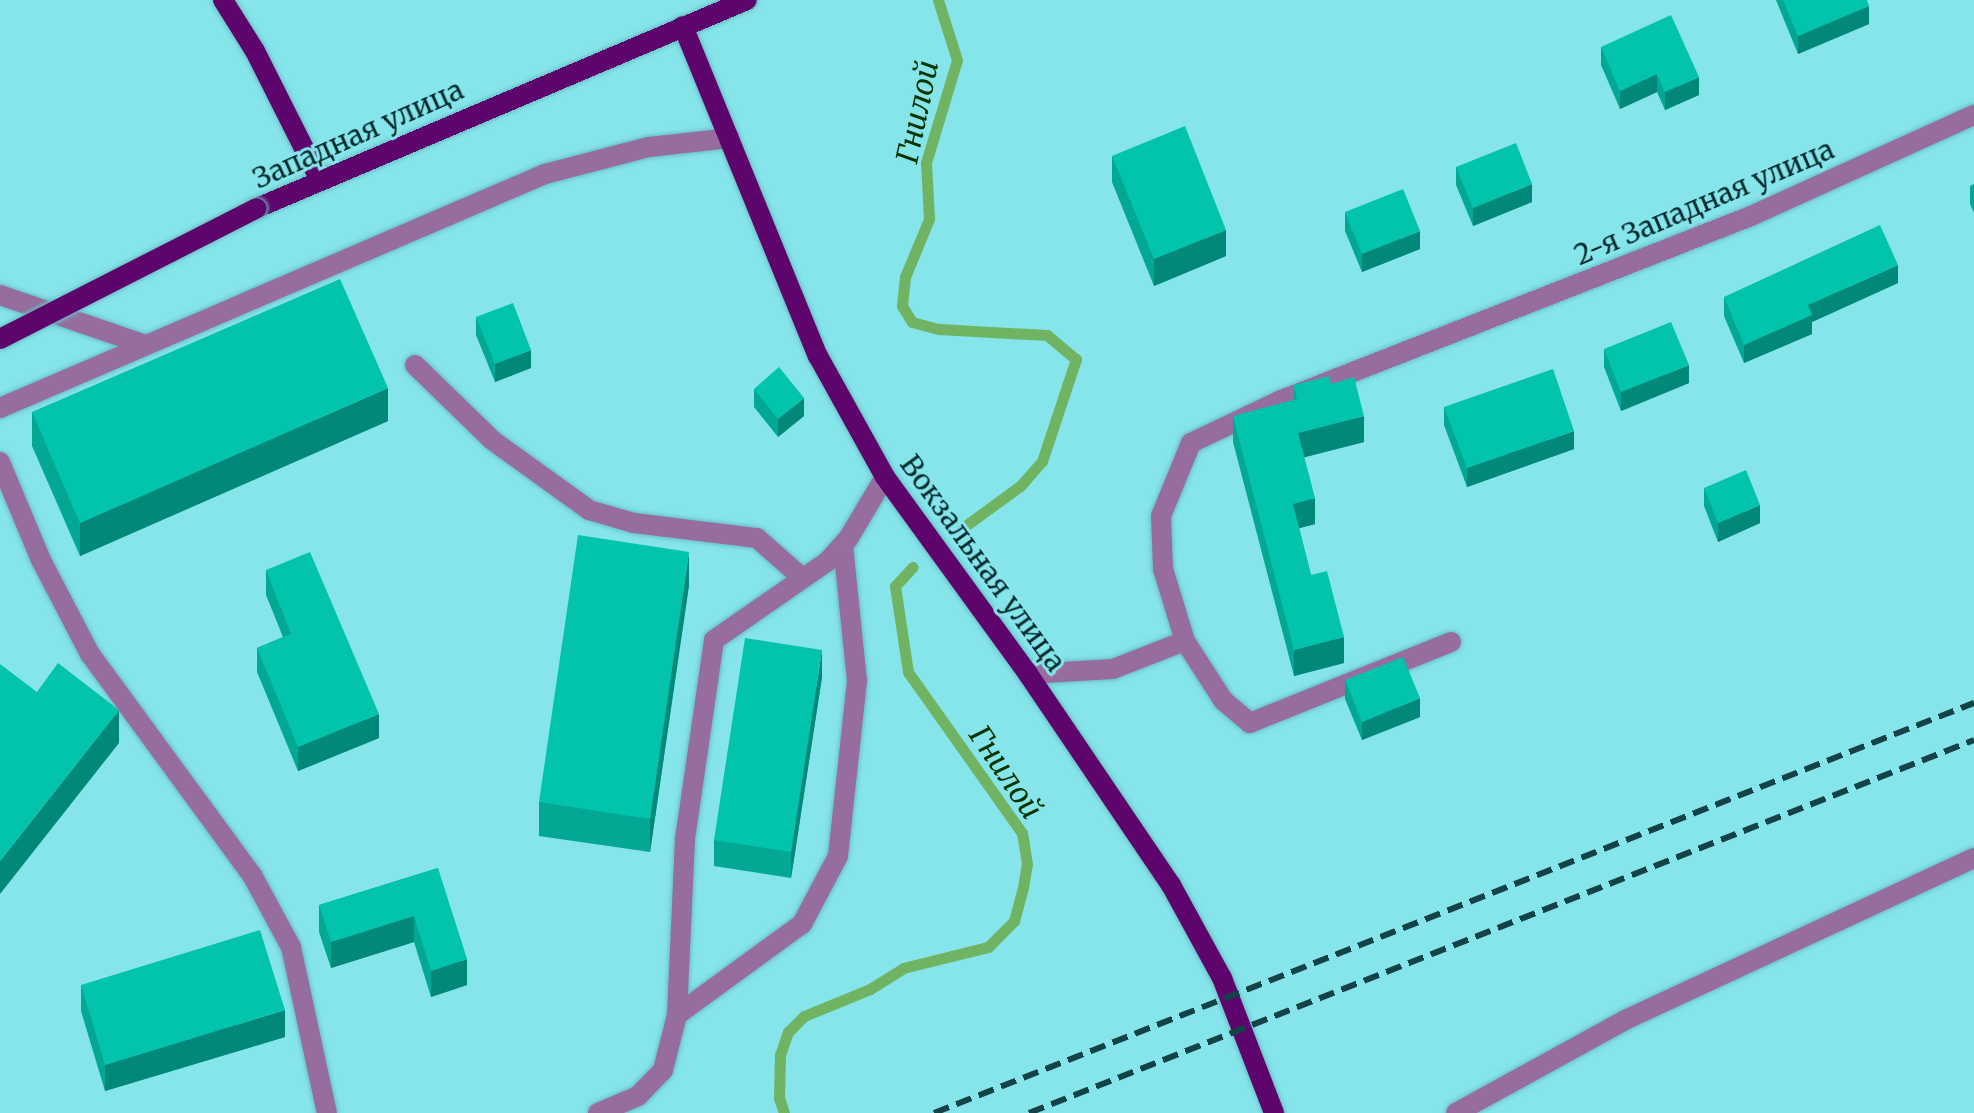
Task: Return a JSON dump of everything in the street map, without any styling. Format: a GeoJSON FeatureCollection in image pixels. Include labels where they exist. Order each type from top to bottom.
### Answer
{"type":"FeatureCollection","features":[{"type":"Feature","properties":{"kind":"main road"},"geometry":{"type":"LineString","coordinates":[[223,0],[319,178]]}},
{"type":"Feature","properties":{"kind":"main road","name":"Западная улица"},"geometry":{"type":"LineString","coordinates":[[0,339],[319,178],[747,0]]}},
{"type":"Feature","properties":{"kind":"main road","name":"Вокзальная улица"},"geometry":{"type":"LineString","coordinates":[[683,26],[818,356],[885,477],[1028,674],[1171,885],[1222,978],[1270,1110]]}},
{"type":"Feature","properties":{"kind":"lane","name":"2-я Западная улица"},"geometry":{"type":"LineString","coordinates":[[1451,642],[1250,723],[1223,700],[1185,641],[1163,569],[1161,516],[1191,443],[1279,401],[1453,336],[1751,216],[1974,115]]}},
{"type":"Feature","properties":{"kind":"lane"},"geometry":{"type":"LineString","coordinates":[[0,408],[545,174],[649,147],[730,138]]}},
{"type":"Feature","properties":{"kind":"lane"},"geometry":{"type":"LineString","coordinates":[[0,295],[145,345]]}},
{"type":"Feature","properties":{"kind":"lane"},"geometry":{"type":"LineString","coordinates":[[415,365],[492,440],[589,510],[634,523],[757,538],[800,576]]}},
{"type":"Feature","properties":{"kind":"lane"},"geometry":{"type":"LineString","coordinates":[[0,462],[41,560],[90,654],[252,875],[291,947],[327,1113]]}},
{"type":"Feature","properties":{"kind":"lane"},"geometry":{"type":"LineString","coordinates":[[598,1113],[638,1096],[663,1070],[677,1015],[685,839],[709,654],[725,629],[800,576],[828,561],[843,545],[885,477]]}},
{"type":"Feature","properties":{"kind":"lane"},"geometry":{"type":"LineString","coordinates":[[677,1015],[802,924],[838,856],[857,681],[843,545]]}},
{"type":"Feature","properties":{"kind":"lane"},"geometry":{"type":"LineString","coordinates":[[1028,674],[1113,669],[1185,641]]}},
{"type":"Feature","properties":{"kind":"lane"},"geometry":{"type":"LineString","coordinates":[[1456,1113],[1625,1020],[1974,858]]}},
{"type":"Feature","properties":{"kind":"building"},"geometry":{"type":"Polygon","coordinates":[[[1783,0],[1867,0],[1869,6],[1798,36],[1783,0]]]}},
{"type":"Feature","properties":{"kind":"building"},"geometry":{"type":"Polygon","coordinates":[[[1671,15],[1699,77],[1665,92],[1657,74],[1620,91],[1601,47],[1671,15]]]}},
{"type":"Feature","properties":{"kind":"building"},"geometry":{"type":"Polygon","coordinates":[[[1185,126],[1226,230],[1154,259],[1112,156],[1185,126]]]}},
{"type":"Feature","properties":{"kind":"building"},"geometry":{"type":"Polygon","coordinates":[[[1516,143],[1532,184],[1473,208],[1456,167],[1516,143]]]}},
{"type":"Feature","properties":{"kind":"building"},"geometry":{"type":"Polygon","coordinates":[[[1403,189],[1420,231],[1362,254],[1345,212],[1403,189]]]}},
{"type":"Feature","properties":{"kind":"building"},"geometry":{"type":"Polygon","coordinates":[[[1880,225],[1898,265],[1808,305],[1812,315],[1744,345],[1724,297],[1880,225]]]}},
{"type":"Feature","properties":{"kind":"building"},"geometry":{"type":"Polygon","coordinates":[[[340,279],[388,388],[80,523],[32,412],[340,279]]]}},
{"type":"Feature","properties":{"kind":"building"},"geometry":{"type":"Polygon","coordinates":[[[513,303],[531,350],[495,364],[476,317],[513,303]]]}},
{"type":"Feature","properties":{"kind":"building"},"geometry":{"type":"Polygon","coordinates":[[[1671,322],[1689,365],[1621,392],[1604,349],[1671,322]]]}},
{"type":"Feature","properties":{"kind":"building"},"geometry":{"type":"Polygon","coordinates":[[[779,367],[804,398],[778,419],[754,389],[779,367]]]}},
{"type":"Feature","properties":{"kind":"building"},"geometry":{"type":"Polygon","coordinates":[[[1553,369],[1574,431],[1467,468],[1444,407],[1553,369]]]}},
{"type":"Feature","properties":{"kind":"building"},"geometry":{"type":"Polygon","coordinates":[[[1329,376],[1331,384],[1354,377],[1364,416],[1298,433],[1315,498],[1293,504],[1311,575],[1327,571],[1344,637],[1294,650],[1233,416],[1297,399],[1294,385],[1329,376]]]}},
{"type":"Feature","properties":{"kind":"building"},"geometry":{"type":"Polygon","coordinates":[[[1746,470],[1760,505],[1718,523],[1704,488],[1746,470]]]}},
{"type":"Feature","properties":{"kind":"building"},"geometry":{"type":"Polygon","coordinates":[[[578,535],[689,552],[650,819],[539,802],[578,535]]]}},
{"type":"Feature","properties":{"kind":"building"},"geometry":{"type":"Polygon","coordinates":[[[310,552],[379,714],[298,747],[257,648],[291,634],[266,570],[310,552]]]}},
{"type":"Feature","properties":{"kind":"building"},"geometry":{"type":"Polygon","coordinates":[[[745,638],[822,650],[791,852],[714,840],[745,638]]]}},
{"type":"Feature","properties":{"kind":"building"},"geometry":{"type":"Polygon","coordinates":[[[1403,657],[1420,698],[1362,722],[1345,680],[1403,657]]]}},
{"type":"Feature","properties":{"kind":"building"},"geometry":{"type":"Polygon","coordinates":[[[58,663],[119,710],[0,861],[0,664],[37,692],[58,663]]]}},
{"type":"Feature","properties":{"kind":"building"},"geometry":{"type":"Polygon","coordinates":[[[438,868],[467,959],[431,971],[414,916],[331,942],[319,905],[438,868]]]}},
{"type":"Feature","properties":{"kind":"building"},"geometry":{"type":"Polygon","coordinates":[[[260,930],[285,1010],[105,1065],[81,985],[260,930]]]}},
{"type":"Feature","properties":{"kind":"waterway","name":"Гнилой"},"geometry":{"type":"LineString","coordinates":[[938,0],[957,60],[926,163],[929,219],[905,277],[902,306],[912,322],[939,329],[1047,335],[1076,359],[1042,461],[1020,486],[961,529]]}},
{"type":"Feature","properties":{"kind":"waterway","name":"Гнилой"},"geometry":{"type":"LineString","coordinates":[[784,1113],[779,1098],[780,1055],[788,1032],[804,1016],[870,989],[903,968],[988,947],[1014,921],[1023,888],[1027,864],[1022,833],[908,672],[895,586],[913,567]]}},
{"type":"Feature","properties":{"kind":"railway"},"geometry":{"type":"LineString","coordinates":[[934,1113],[1974,703]]}},
{"type":"Feature","properties":{"kind":"railway"},"geometry":{"type":"LineString","coordinates":[[1029,1113],[1974,740]]}}]}
